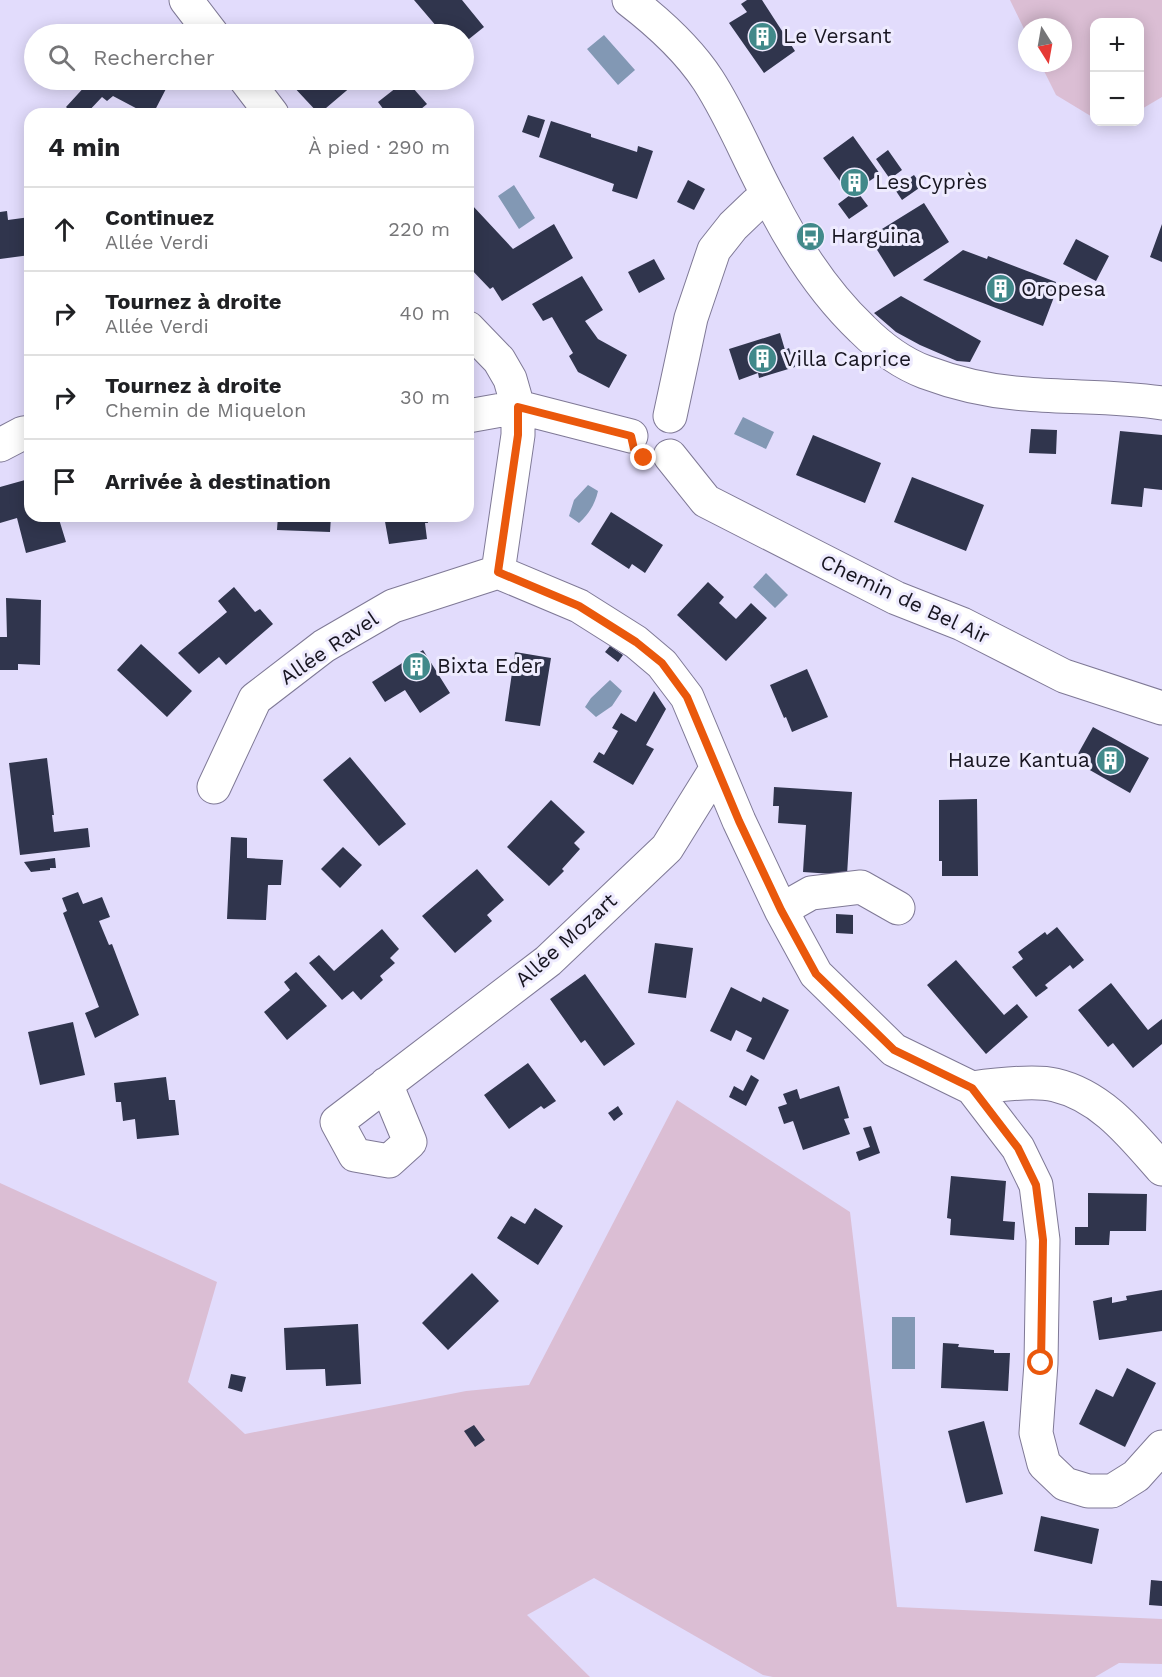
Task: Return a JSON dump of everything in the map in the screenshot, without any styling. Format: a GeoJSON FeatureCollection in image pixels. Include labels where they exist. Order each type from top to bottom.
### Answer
{"type":"FeatureCollection","features":[{"type":"Feature","properties":{"kind":"street"},"geometry":{"type":"LineString","coordinates":[[186,0],[204,24]]}},
{"type":"Feature","properties":{"kind":"street"},"geometry":{"type":"LineString","coordinates":[[629,0],[676,40],[707,79],[729,115],[769,198],[817,279],[840,309],[884,350],[923,372],[976,387],[1024,394],[1129,398],[1162,403]]}},
{"type":"Feature","properties":{"kind":"street"},"geometry":{"type":"LineString","coordinates":[[254,90],[267,108]]}},
{"type":"Feature","properties":{"kind":"street"},"geometry":{"type":"LineString","coordinates":[[669,416],[691,318],[714,250],[733,226],[756,204],[769,198]]}},
{"type":"Feature","properties":{"kind":"street"},"geometry":{"type":"LineString","coordinates":[[474,334],[499,360],[510,379],[518,407],[518,435],[498,572],[579,606],[636,642],[662,663],[687,697],[781,910],[816,974],[894,1050],[972,1088],[1018,1148],[1036,1185],[1043,1240],[1041,1363],[1036,1433],[1044,1464],[1065,1484],[1088,1491],[1112,1491],[1137,1476],[1162,1448]]}},
{"type":"Feature","properties":{"kind":"street"},"geometry":{"type":"LineString","coordinates":[[474,415],[518,407],[631,436]]}},
{"type":"Feature","properties":{"kind":"street"},"geometry":{"type":"LineString","coordinates":[[652,411],[669,416],[677,425],[680,436],[677,447],[669,456],[657,460],[644,458],[634,449],[631,436],[637,420],[652,411]]}},
{"type":"Feature","properties":{"kind":"street"},"geometry":{"type":"LineString","coordinates":[[0,445],[24,433]]}},
{"type":"Feature","properties":{"kind":"street","name":"Chemin de Bel Air"},"geometry":{"type":"LineString","coordinates":[[669,456],[706,501],[886,593],[962,624],[1064,676],[1162,708]]}},
{"type":"Feature","properties":{"kind":"street","name":"Allée Ravel"},"geometry":{"type":"LineString","coordinates":[[214,787],[255,699],[324,646],[393,606],[498,572]]}},
{"type":"Feature","properties":{"kind":"street","name":"Allée Mozart"},"geometry":{"type":"LineString","coordinates":[[386,1084],[548,961],[667,848],[717,769]]}},
{"type":"Feature","properties":{"kind":"street"},"geometry":{"type":"LineString","coordinates":[[781,910],[810,893],[861,887],[898,908]]}},
{"type":"Feature","properties":{"kind":"street"},"geometry":{"type":"LineString","coordinates":[[972,1088],[1008,1083],[1054,1084],[1097,1102],[1131,1134],[1162,1169]]}},
{"type":"Feature","properties":{"kind":"shaded area"},"geometry":{"type":"Polygon","coordinates":[[[1010,0],[1162,0],[1162,97],[1144,108],[1144,18],[1090,18],[1090,116],[1056,95],[1044,72],[1072,72],[1072,18],[1019,18],[1010,0]]]}},
{"type":"Feature","properties":{"kind":"shaded area"},"geometry":{"type":"Polygon","coordinates":[[[677,1100],[850,1212],[897,1607],[1162,1619],[1162,1664],[1119,1663],[1095,1677],[773,1677],[763,1675],[594,1578],[527,1615],[590,1677],[0,1677],[0,1183],[217,1282],[188,1382],[245,1434],[466,1391],[529,1385],[677,1100]]]}},
{"type":"Feature","properties":{"kind":"water"},"geometry":{"type":"Polygon","coordinates":[[[604,35],[635,70],[618,85],[587,49],[604,35]]]}},
{"type":"Feature","properties":{"kind":"water"},"geometry":{"type":"Polygon","coordinates":[[[514,185],[535,218],[519,229],[498,196],[514,185]]]}},
{"type":"Feature","properties":{"kind":"water"},"geometry":{"type":"Polygon","coordinates":[[[743,417],[774,432],[766,449],[734,434],[743,417]]]}},
{"type":"Feature","properties":{"kind":"water"},"geometry":{"type":"Polygon","coordinates":[[[588,485],[598,491],[591,508],[579,523],[569,516],[574,500],[588,485]]]}},
{"type":"Feature","properties":{"kind":"water"},"geometry":{"type":"Polygon","coordinates":[[[766,573],[788,595],[775,608],[753,587],[766,573]]]}},
{"type":"Feature","properties":{"kind":"water"},"geometry":{"type":"Polygon","coordinates":[[[610,680],[622,691],[612,706],[596,717],[585,707],[610,680]]]}},
{"type":"Feature","properties":{"kind":"water"},"geometry":{"type":"Polygon","coordinates":[[[892,1317],[915,1317],[915,1369],[892,1369],[892,1317]]]}},
{"type":"Feature","properties":{"kind":"building"},"geometry":{"type":"Polygon","coordinates":[[[414,0],[462,0],[484,27],[474,35],[474,24],[434,24],[414,0]]]}},
{"type":"Feature","properties":{"kind":"building","name":"Le Versant"},"geometry":{"type":"Polygon","coordinates":[[[747,0],[762,0],[795,51],[764,73],[729,23],[747,12],[741,4],[747,0]]]}},
{"type":"Feature","properties":{"kind":"building"},"geometry":{"type":"Polygon","coordinates":[[[82,90],[165,90],[156,108],[136,108],[113,96],[107,101],[102,97],[92,108],[66,107],[82,90]]]}},
{"type":"Feature","properties":{"kind":"building"},"geometry":{"type":"Polygon","coordinates":[[[297,90],[347,90],[326,108],[313,108],[297,90]]]}},
{"type":"Feature","properties":{"kind":"building"},"geometry":{"type":"Polygon","coordinates":[[[393,90],[415,90],[427,104],[422,108],[382,108],[378,102],[393,90]]]}},
{"type":"Feature","properties":{"kind":"building"},"geometry":{"type":"Polygon","coordinates":[[[528,115],[545,120],[539,138],[522,132],[528,115]]]}},
{"type":"Feature","properties":{"kind":"building"},"geometry":{"type":"Polygon","coordinates":[[[551,121],[637,152],[638,146],[653,151],[637,199],[612,191],[614,184],[539,157],[551,121]]]}},
{"type":"Feature","properties":{"kind":"building","name":"Les Cyprès"},"geometry":{"type":"Polygon","coordinates":[[[853,136],[880,174],[856,190],[868,206],[849,219],[838,204],[850,195],[823,158],[853,136]]]}},
{"type":"Feature","properties":{"kind":"building"},"geometry":{"type":"Polygon","coordinates":[[[888,150],[902,170],[890,179],[876,159],[888,150]]]}},
{"type":"Feature","properties":{"kind":"building"},"geometry":{"type":"Polygon","coordinates":[[[914,175],[922,186],[902,200],[894,188],[914,175]]]}},
{"type":"Feature","properties":{"kind":"building"},"geometry":{"type":"Polygon","coordinates":[[[688,180],[705,189],[694,210],[677,202],[688,180]]]}},
{"type":"Feature","properties":{"kind":"building"},"geometry":{"type":"Polygon","coordinates":[[[924,203],[949,242],[894,277],[869,237],[924,203]]]}},
{"type":"Feature","properties":{"kind":"building"},"geometry":{"type":"Polygon","coordinates":[[[474,207],[513,249],[554,224],[573,258],[502,301],[493,287],[490,289],[474,272],[474,207]]]}},
{"type":"Feature","properties":{"kind":"building"},"geometry":{"type":"Polygon","coordinates":[[[7,211],[8,220],[24,218],[24,256],[0,259],[0,212],[7,211]]]}},
{"type":"Feature","properties":{"kind":"building"},"geometry":{"type":"Polygon","coordinates":[[[1162,224],[1162,262],[1150,257],[1162,224]]]}},
{"type":"Feature","properties":{"kind":"building"},"geometry":{"type":"Polygon","coordinates":[[[1076,239],[1109,256],[1096,281],[1063,264],[1076,239]]]}},
{"type":"Feature","properties":{"kind":"building","name":"Oropesa"},"geometry":{"type":"Polygon","coordinates":[[[963,250],[987,259],[988,256],[1056,282],[1054,288],[1057,289],[1043,326],[923,280],[963,250]]]}},
{"type":"Feature","properties":{"kind":"building"},"geometry":{"type":"Polygon","coordinates":[[[654,259],[665,279],[639,293],[628,272],[654,259]]]}},
{"type":"Feature","properties":{"kind":"building"},"geometry":{"type":"Polygon","coordinates":[[[582,276],[603,310],[585,321],[598,339],[627,355],[609,388],[578,372],[569,356],[573,353],[552,317],[543,321],[532,304],[582,276]]]}},
{"type":"Feature","properties":{"kind":"building"},"geometry":{"type":"Polygon","coordinates":[[[901,296],[981,341],[970,362],[957,361],[920,345],[896,332],[874,313],[901,296]]]}},
{"type":"Feature","properties":{"kind":"building","name":"Villa Caprice"},"geometry":{"type":"Polygon","coordinates":[[[780,333],[785,350],[789,348],[795,367],[759,378],[758,373],[739,380],[729,349],[780,333]]]}},
{"type":"Feature","properties":{"kind":"building"},"geometry":{"type":"Polygon","coordinates":[[[1031,429],[1057,430],[1056,454],[1029,453],[1031,429]]]}},
{"type":"Feature","properties":{"kind":"building"},"geometry":{"type":"Polygon","coordinates":[[[1120,431],[1162,435],[1162,490],[1144,488],[1142,507],[1111,504],[1120,431]]]}},
{"type":"Feature","properties":{"kind":"building"},"geometry":{"type":"Polygon","coordinates":[[[813,435],[881,463],[865,503],[796,475],[813,435]]]}},
{"type":"Feature","properties":{"kind":"building"},"geometry":{"type":"Polygon","coordinates":[[[912,477],[984,505],[966,551],[894,522],[912,477]]]}},
{"type":"Feature","properties":{"kind":"building"},"geometry":{"type":"Polygon","coordinates":[[[24,480],[24,522],[60,522],[66,542],[26,553],[17,518],[0,523],[0,487],[24,480]]]}},
{"type":"Feature","properties":{"kind":"building"},"geometry":{"type":"Polygon","coordinates":[[[611,512],[663,545],[645,573],[632,564],[629,569],[591,544],[611,512]]]}},
{"type":"Feature","properties":{"kind":"building"},"geometry":{"type":"Polygon","coordinates":[[[278,522],[331,522],[330,532],[277,530],[278,522]]]}},
{"type":"Feature","properties":{"kind":"building"},"geometry":{"type":"Polygon","coordinates":[[[385,522],[428,522],[425,523],[427,539],[389,544],[385,522]]]}},
{"type":"Feature","properties":{"kind":"building"},"geometry":{"type":"Polygon","coordinates":[[[708,582],[724,597],[719,603],[736,619],[751,603],[767,618],[726,661],[677,615],[708,582]]]}},
{"type":"Feature","properties":{"kind":"building"},"geometry":{"type":"Polygon","coordinates":[[[234,587],[255,612],[260,609],[273,624],[226,665],[219,657],[199,674],[178,653],[227,612],[218,601],[234,587]]]}},
{"type":"Feature","properties":{"kind":"building"},"geometry":{"type":"Polygon","coordinates":[[[6,598],[41,600],[40,665],[18,664],[18,670],[0,670],[0,637],[7,637],[6,598]]]}},
{"type":"Feature","properties":{"kind":"building"},"geometry":{"type":"Polygon","coordinates":[[[141,644],[192,691],[167,717],[117,670],[141,644]]]}},
{"type":"Feature","properties":{"kind":"building"},"geometry":{"type":"Polygon","coordinates":[[[610,646],[623,655],[618,662],[605,652],[610,646]]]}},
{"type":"Feature","properties":{"kind":"building","name":"Bixta Eder"},"geometry":{"type":"Polygon","coordinates":[[[423,650],[450,693],[420,713],[405,690],[385,702],[372,682],[423,650]]]}},
{"type":"Feature","properties":{"kind":"building"},"geometry":{"type":"Polygon","coordinates":[[[515,652],[551,658],[540,726],[505,721],[515,652]]]}},
{"type":"Feature","properties":{"kind":"building"},"geometry":{"type":"Polygon","coordinates":[[[807,669],[828,717],[792,732],[770,685],[807,669]]]}},
{"type":"Feature","properties":{"kind":"building"},"geometry":{"type":"Polygon","coordinates":[[[654,691],[666,709],[646,745],[654,749],[633,785],[593,762],[599,752],[604,755],[618,731],[612,728],[621,713],[636,722],[654,691]]]}},
{"type":"Feature","properties":{"kind":"building","name":"Hauze Kantua"},"geometry":{"type":"Polygon","coordinates":[[[1093,727],[1149,758],[1130,793],[1074,761],[1093,727]]]}},
{"type":"Feature","properties":{"kind":"building"},"geometry":{"type":"Polygon","coordinates":[[[350,757],[406,824],[379,846],[323,780],[350,757]]]}},
{"type":"Feature","properties":{"kind":"building"},"geometry":{"type":"Polygon","coordinates":[[[47,758],[54,832],[88,828],[90,847],[20,855],[9,763],[47,758]]]}},
{"type":"Feature","properties":{"kind":"building"},"geometry":{"type":"Polygon","coordinates":[[[774,787],[852,792],[847,875],[803,872],[806,825],[778,823],[779,806],[773,806],[774,787]]]}},
{"type":"Feature","properties":{"kind":"building"},"geometry":{"type":"Polygon","coordinates":[[[977,799],[978,876],[942,876],[942,861],[939,861],[939,800],[977,799]]]}},
{"type":"Feature","properties":{"kind":"building"},"geometry":{"type":"Polygon","coordinates":[[[551,800],[585,832],[574,843],[580,849],[562,869],[564,871],[549,886],[507,847],[551,800]]]}},
{"type":"Feature","properties":{"kind":"building"},"geometry":{"type":"Polygon","coordinates":[[[231,837],[247,838],[247,858],[283,860],[281,885],[268,885],[266,920],[227,919],[231,837]]]}},
{"type":"Feature","properties":{"kind":"building"},"geometry":{"type":"Polygon","coordinates":[[[343,847],[362,865],[340,888],[321,869],[343,847]]]}},
{"type":"Feature","properties":{"kind":"building"},"geometry":{"type":"Polygon","coordinates":[[[55,858],[56,868],[50,868],[50,870],[31,872],[24,862],[55,858]]]}},
{"type":"Feature","properties":{"kind":"building"},"geometry":{"type":"Polygon","coordinates":[[[477,869],[504,900],[487,915],[492,921],[455,953],[422,916],[477,869]]]}},
{"type":"Feature","properties":{"kind":"building"},"geometry":{"type":"Polygon","coordinates":[[[78,892],[83,904],[102,897],[110,917],[99,921],[109,945],[112,944],[139,1015],[95,1038],[85,1013],[99,1007],[63,913],[67,911],[62,898],[78,892]]]}},
{"type":"Feature","properties":{"kind":"building"},"geometry":{"type":"Polygon","coordinates":[[[836,914],[853,915],[853,934],[836,933],[836,914]]]}},
{"type":"Feature","properties":{"kind":"building"},"geometry":{"type":"Polygon","coordinates":[[[1057,927],[1084,960],[1073,969],[1070,965],[1045,985],[1048,988],[1036,997],[1012,967],[1023,959],[1018,952],[1045,932],[1047,935],[1057,927]]]}},
{"type":"Feature","properties":{"kind":"building"},"geometry":{"type":"Polygon","coordinates":[[[382,929],[399,949],[390,958],[395,963],[380,976],[383,980],[361,1000],[353,991],[342,1000],[309,963],[319,955],[334,971],[382,929]]]}},
{"type":"Feature","properties":{"kind":"building"},"geometry":{"type":"Polygon","coordinates":[[[655,943],[693,948],[686,998],[648,993],[655,943]]]}},
{"type":"Feature","properties":{"kind":"building"},"geometry":{"type":"Polygon","coordinates":[[[956,960],[1004,1015],[1017,1004],[1028,1017],[986,1054],[927,985],[956,960]]]}},
{"type":"Feature","properties":{"kind":"building"},"geometry":{"type":"Polygon","coordinates":[[[296,972],[327,1006],[287,1040],[264,1012],[290,990],[284,982],[296,972]]]}},
{"type":"Feature","properties":{"kind":"building"},"geometry":{"type":"Polygon","coordinates":[[[585,974],[635,1044],[604,1066],[585,1040],[581,1043],[550,999],[585,974]]]}},
{"type":"Feature","properties":{"kind":"building"},"geometry":{"type":"Polygon","coordinates":[[[1111,983],[1148,1030],[1162,1019],[1162,1044],[1133,1068],[1113,1043],[1108,1047],[1078,1010],[1111,983]]]}},
{"type":"Feature","properties":{"kind":"building"},"geometry":{"type":"Polygon","coordinates":[[[731,987],[761,1002],[763,997],[789,1010],[764,1060],[746,1051],[752,1038],[736,1030],[731,1041],[710,1031],[731,987]]]}},
{"type":"Feature","properties":{"kind":"building"},"geometry":{"type":"Polygon","coordinates":[[[73,1022],[85,1075],[40,1085],[28,1032],[73,1022]]]}},
{"type":"Feature","properties":{"kind":"building"},"geometry":{"type":"Polygon","coordinates":[[[528,1063],[556,1101],[544,1109],[541,1106],[509,1129],[484,1095],[528,1063]]]}},
{"type":"Feature","properties":{"kind":"building"},"geometry":{"type":"Polygon","coordinates":[[[751,1075],[759,1080],[746,1106],[729,1097],[734,1086],[743,1091],[751,1075]]]}},
{"type":"Feature","properties":{"kind":"building"},"geometry":{"type":"Polygon","coordinates":[[[166,1077],[169,1100],[175,1100],[179,1135],[137,1139],[135,1119],[123,1121],[121,1102],[116,1102],[114,1083],[166,1077]]]}},
{"type":"Feature","properties":{"kind":"building"},"geometry":{"type":"Polygon","coordinates":[[[839,1086],[849,1118],[844,1119],[850,1134],[803,1150],[793,1121],[784,1124],[778,1107],[787,1104],[783,1094],[797,1089],[800,1099],[839,1086]]]}},
{"type":"Feature","properties":{"kind":"building"},"geometry":{"type":"Polygon","coordinates":[[[618,1106],[623,1114],[614,1121],[608,1113],[618,1106]]]}},
{"type":"Feature","properties":{"kind":"building"},"geometry":{"type":"Polygon","coordinates":[[[871,1126],[880,1153],[859,1161],[856,1152],[870,1147],[863,1128],[871,1126]]]}},
{"type":"Feature","properties":{"kind":"building"},"geometry":{"type":"Polygon","coordinates":[[[951,1176],[1006,1181],[1003,1221],[1015,1222],[1014,1240],[950,1235],[951,1219],[947,1218],[951,1176]]]}},
{"type":"Feature","properties":{"kind":"building"},"geometry":{"type":"Polygon","coordinates":[[[1088,1193],[1147,1194],[1146,1231],[1110,1231],[1109,1245],[1075,1245],[1075,1227],[1088,1227],[1088,1193]]]}},
{"type":"Feature","properties":{"kind":"building"},"geometry":{"type":"Polygon","coordinates":[[[535,1208],[563,1226],[538,1265],[497,1238],[511,1216],[525,1224],[535,1208]]]}},
{"type":"Feature","properties":{"kind":"building"},"geometry":{"type":"Polygon","coordinates":[[[472,1273],[499,1301],[448,1350],[422,1323],[472,1273]]]}},
{"type":"Feature","properties":{"kind":"building"},"geometry":{"type":"Polygon","coordinates":[[[1162,1290],[1162,1331],[1099,1340],[1093,1301],[1112,1297],[1112,1303],[1127,1300],[1126,1296],[1162,1290]]]}},
{"type":"Feature","properties":{"kind":"building"},"geometry":{"type":"Polygon","coordinates":[[[358,1324],[361,1384],[326,1386],[325,1369],[286,1370],[284,1328],[358,1324]]]}},
{"type":"Feature","properties":{"kind":"building"},"geometry":{"type":"Polygon","coordinates":[[[943,1343],[959,1344],[958,1347],[994,1350],[994,1353],[1010,1353],[1008,1391],[941,1388],[943,1343]]]}},
{"type":"Feature","properties":{"kind":"building"},"geometry":{"type":"Polygon","coordinates":[[[1127,1368],[1156,1383],[1125,1447],[1079,1424],[1096,1389],[1113,1397],[1127,1368]]]}},
{"type":"Feature","properties":{"kind":"building"},"geometry":{"type":"Polygon","coordinates":[[[231,1374],[246,1377],[242,1392],[228,1388],[231,1374]]]}},
{"type":"Feature","properties":{"kind":"building"},"geometry":{"type":"Polygon","coordinates":[[[984,1421],[1003,1494],[966,1503],[948,1431],[984,1421]]]}},
{"type":"Feature","properties":{"kind":"building"},"geometry":{"type":"Polygon","coordinates":[[[474,1425],[485,1440],[475,1447],[464,1431],[474,1425]]]}},
{"type":"Feature","properties":{"kind":"building"},"geometry":{"type":"Polygon","coordinates":[[[1041,1516],[1099,1529],[1092,1564],[1034,1551],[1041,1516]]]}},
{"type":"Feature","properties":{"kind":"building"},"geometry":{"type":"Polygon","coordinates":[[[1151,1580],[1162,1581],[1162,1606],[1149,1605],[1151,1580]]]}},
{"type":"Feature","properties":{"kind":"place","name":"Le Versant"},"geometry":{"type":"Point","coordinates":[762,36]}},
{"type":"Feature","properties":{"kind":"place","name":"Les Cyprès"},"geometry":{"type":"Point","coordinates":[854,182]}},
{"type":"Feature","properties":{"kind":"place","name":"Harguina"},"geometry":{"type":"Point","coordinates":[810,236]}},
{"type":"Feature","properties":{"kind":"place","name":"Oropesa"},"geometry":{"type":"Point","coordinates":[1000,289]}},
{"type":"Feature","properties":{"kind":"place","name":"Villa Caprice"},"geometry":{"type":"Point","coordinates":[762,359]}},
{"type":"Feature","properties":{"kind":"place","name":"Bixta Eder"},"geometry":{"type":"Point","coordinates":[416,666]}},
{"type":"Feature","properties":{"kind":"place","name":"Hauze Kantua"},"geometry":{"type":"Point","coordinates":[1111,760]}},
{"type":"Feature","properties":{"kind":"route"},"geometry":{"type":"LineString","coordinates":[[644,458],[634,449],[631,436],[518,407],[518,435],[498,572],[579,606],[636,642],[662,663],[687,697],[739,821],[781,910],[816,974],[894,1050],[972,1088],[1018,1148],[1036,1185],[1043,1240],[1041,1363]]}}]}
